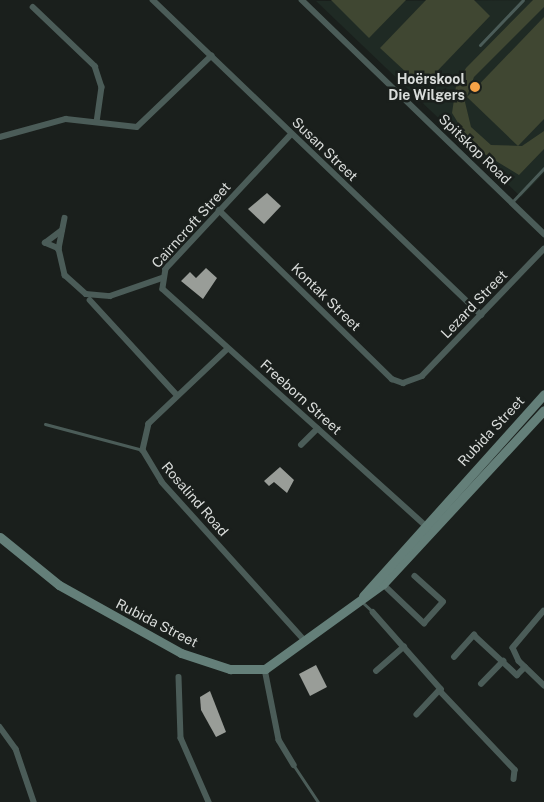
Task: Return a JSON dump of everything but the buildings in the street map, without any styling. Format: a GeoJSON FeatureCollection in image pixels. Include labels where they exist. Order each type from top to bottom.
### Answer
{"type":"FeatureCollection","features":[{"type":"Feature","properties":{"kind":"street","name":"Susan Street"},"geometry":{"type":"LineString","coordinates":[[153,0],[481,315]]}},
{"type":"Feature","properties":{"kind":"street","name":"Spitskop Road"},"geometry":{"type":"LineString","coordinates":[[302,0],[544,234]]}},
{"type":"Feature","properties":{"kind":"street"},"geometry":{"type":"LineString","coordinates":[[33,7],[95,66],[102,87],[97,121]]}},
{"type":"Feature","properties":{"kind":"street"},"geometry":{"type":"LineString","coordinates":[[0,137],[58,120],[97,121],[124,128],[147,123],[211,56]]}},
{"type":"Feature","properties":{"kind":"street","name":"Cairncroft Street"},"geometry":{"type":"LineString","coordinates":[[65,218],[59,249],[69,280],[92,296],[110,296],[162,278],[219,210],[292,134]]}},
{"type":"Feature","properties":{"kind":"street","name":"Kontak Street"},"geometry":{"type":"LineString","coordinates":[[219,210],[392,379],[409,383],[422,376]]}},
{"type":"Feature","properties":{"kind":"street"},"geometry":{"type":"LineString","coordinates":[[59,249],[45,243],[62,230]]}},
{"type":"Feature","properties":{"kind":"street","name":"Lezard Street"},"geometry":{"type":"LineString","coordinates":[[422,376],[544,249]]}},
{"type":"Feature","properties":{"kind":"street","name":"Freeborn Street"},"geometry":{"type":"LineString","coordinates":[[162,278],[167,294],[432,531]]}},
{"type":"Feature","properties":{"kind":"street"},"geometry":{"type":"LineString","coordinates":[[90,300],[177,395]]}},
{"type":"Feature","properties":{"kind":"street"},"geometry":{"type":"LineString","coordinates":[[143,450],[149,424],[177,395],[228,349]]}},
{"type":"Feature","properties":{"kind":"street","name":"Rubida Street"},"geometry":{"type":"LineString","coordinates":[[360,600],[423,524],[544,394]]}},
{"type":"Feature","properties":{"kind":"street","name":"Rubida Street"},"geometry":{"type":"LineString","coordinates":[[0,537],[58,585],[181,653],[230,669],[265,669],[383,584],[544,410]]}},
{"type":"Feature","properties":{"kind":"street"},"geometry":{"type":"LineString","coordinates":[[302,445],[317,429]]}},
{"type":"Feature","properties":{"kind":"street","name":"Rosalind Road"},"geometry":{"type":"LineString","coordinates":[[143,450],[162,482],[305,641]]}},
{"type":"Feature","properties":{"kind":"street"},"geometry":{"type":"LineString","coordinates":[[383,584],[424,623],[443,602],[415,577]]}},
{"type":"Feature","properties":{"kind":"street"},"geometry":{"type":"LineString","coordinates":[[544,610],[514,644],[519,661],[544,685]]}},
{"type":"Feature","properties":{"kind":"street"},"geometry":{"type":"LineString","coordinates":[[373,612],[404,646],[442,693],[516,770],[514,779]]}},
{"type":"Feature","properties":{"kind":"street"},"geometry":{"type":"LineString","coordinates":[[454,657],[474,635],[518,675],[525,667]]}},
{"type":"Feature","properties":{"kind":"street"},"geometry":{"type":"LineString","coordinates":[[376,671],[404,646]]}},
{"type":"Feature","properties":{"kind":"street"},"geometry":{"type":"LineString","coordinates":[[481,684],[503,661]]}},
{"type":"Feature","properties":{"kind":"street"},"geometry":{"type":"LineString","coordinates":[[265,669],[280,740],[294,765]]}},
{"type":"Feature","properties":{"kind":"street"},"geometry":{"type":"LineString","coordinates":[[179,677],[181,738],[209,802]]}},
{"type":"Feature","properties":{"kind":"street"},"geometry":{"type":"LineString","coordinates":[[416,716],[442,693]]}},
{"type":"Feature","properties":{"kind":"street"},"geometry":{"type":"LineString","coordinates":[[0,727],[16,749],[34,802]]}},
{"type":"Feature","properties":{"kind":"lane"},"geometry":{"type":"LineString","coordinates":[[480,46],[523,0]]}},
{"type":"Feature","properties":{"kind":"lane"},"geometry":{"type":"LineString","coordinates":[[512,202],[544,168]]}},
{"type":"Feature","properties":{"kind":"lane"},"geometry":{"type":"LineString","coordinates":[[45,424],[143,450]]}},
{"type":"Feature","properties":{"kind":"lane"},"geometry":{"type":"LineString","coordinates":[[360,600],[373,612]]}},
{"type":"Feature","properties":{"kind":"lane"},"geometry":{"type":"LineString","coordinates":[[294,765],[318,802]]}},
{"type":"Feature","properties":{"kind":"shaded area","name":"Hoërskool Die Wilgers"},"geometry":{"type":"Polygon","coordinates":[[[544,0],[544,173],[521,197],[316,1],[544,0]]]}},
{"type":"Feature","properties":{"kind":"green space"},"geometry":{"type":"Polygon","coordinates":[[[331,0],[406,0],[369,38],[331,0]]]}},
{"type":"Feature","properties":{"kind":"green space"},"geometry":{"type":"Polygon","coordinates":[[[426,0],[474,0],[490,16],[422,87],[380,48],[426,0]]]}},
{"type":"Feature","properties":{"kind":"green space"},"geometry":{"type":"Polygon","coordinates":[[[533,0],[544,0],[544,7],[474,77],[465,102],[471,127],[491,145],[522,146],[544,131],[544,149],[519,175],[473,147],[452,113],[456,86],[466,68],[533,0]]]}},
{"type":"Feature","properties":{"kind":"green space"},"geometry":{"type":"Polygon","coordinates":[[[544,17],[544,119],[518,146],[467,97],[544,17]]]}},
{"type":"Feature","properties":{"kind":"place","name":"Hoërskool Die Wilgers"},"geometry":{"type":"Point","coordinates":[475,87]}}]}
